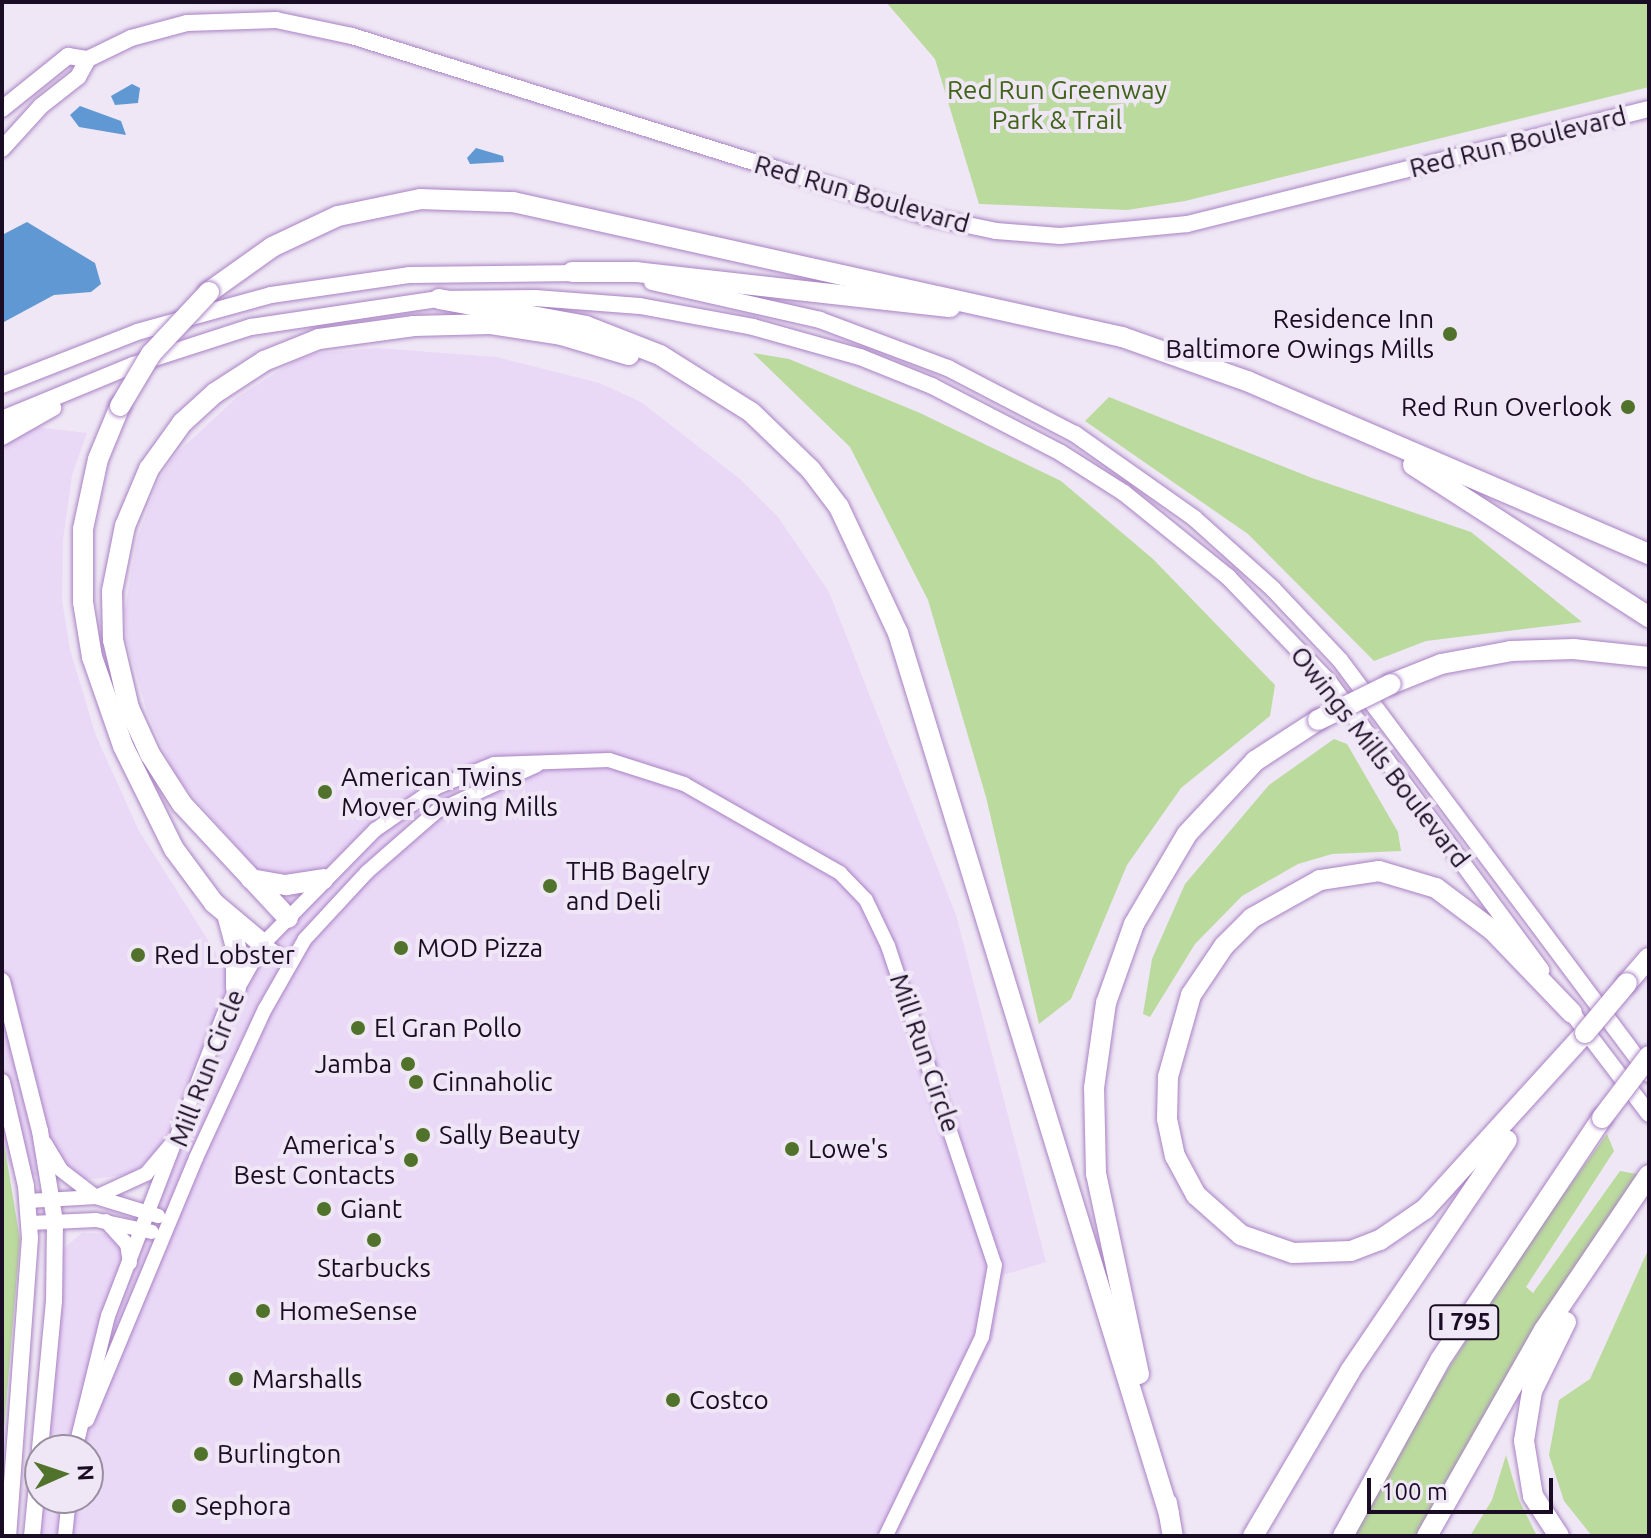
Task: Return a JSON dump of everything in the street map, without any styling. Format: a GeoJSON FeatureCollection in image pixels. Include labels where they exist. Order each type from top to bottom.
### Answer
{"type":"FeatureCollection","features":[{"type":"Feature","properties":{"kind":"highway"},"geometry":{"type":"LineString","coordinates":[[263,944],[228,918],[198,884],[164,831],[123,746],[92,657],[83,602],[83,529],[98,459],[120,406],[158,346],[209,292],[272,247],[338,216],[401,201],[481,198],[924,290],[1080,326],[1165,352],[1318,412],[1649,554]]}},
{"type":"Feature","properties":{"kind":"highway"},"geometry":{"type":"LineString","coordinates":[[572,272],[636,272],[967,310],[1165,352]]}},
{"type":"Feature","properties":{"kind":"highway"},"geometry":{"type":"LineString","coordinates":[[439,299],[586,326],[660,355],[708,381],[751,412],[811,470],[839,507],[869,564],[898,633],[968,851],[1169,1514]]}},
{"type":"Feature","properties":{"kind":"highway"},"geometry":{"type":"LineString","coordinates":[[288,918],[201,829],[150,754],[117,662],[112,591],[131,506],[159,454],[197,407],[264,361],[338,335],[446,324],[534,329],[613,350],[686,383],[757,431],[817,491],[869,564]]}},
{"type":"Feature","properties":{"kind":"highway"},"geometry":{"type":"LineString","coordinates":[[1318,412],[1460,491],[1649,617]]}},
{"type":"Feature","properties":{"kind":"highway"},"geometry":{"type":"LineString","coordinates":[[1173,1536],[1096,1174],[1094,1088],[1103,1017],[1134,924],[1187,834],[1255,761],[1318,720],[1391,684],[1441,664],[1511,651],[1589,649],[1649,657]]}},
{"type":"Feature","properties":{"kind":"highway"},"geometry":{"type":"LineString","coordinates":[[1572,1013],[1492,930],[1436,888],[1379,871],[1329,877],[1252,918],[1201,976],[1183,1014],[1171,1056],[1170,1137],[1184,1177],[1224,1223],[1276,1250],[1338,1254],[1380,1240],[1425,1209],[1557,1068],[1649,958]]}},
{"type":"Feature","properties":{"kind":"highway"},"geometry":{"type":"LineString","coordinates":[[251,879],[286,885],[324,879]]}},
{"type":"Feature","properties":{"kind":"highway"},"geometry":{"type":"LineString","coordinates":[[228,918],[236,947],[236,988]]}},
{"type":"Feature","properties":{"kind":"highway","name":"I 795"},"geometry":{"type":"LineString","coordinates":[[1343,1536],[1440,1360],[1602,1118],[1649,1056]]}},
{"type":"Feature","properties":{"kind":"highway"},"geometry":{"type":"LineString","coordinates":[[1253,1536],[1388,1312],[1557,1068]]}},
{"type":"Feature","properties":{"kind":"highway"},"geometry":{"type":"LineString","coordinates":[[1559,1536],[1533,1496],[1525,1469],[1532,1391],[1554,1341],[1648,1184]]}},
{"type":"Feature","properties":{"kind":"highway","name":"I 795"},"geometry":{"type":"LineString","coordinates":[[1427,1536],[1519,1370],[1648,1184]]}},
{"type":"Feature","properties":{"kind":"main road","name":"Red Run Boulevard"},"geometry":{"type":"LineString","coordinates":[[2,109],[68,56],[88,59],[131,38],[187,23],[242,18],[306,24],[929,217],[1047,236],[1187,224],[1649,109]]}},
{"type":"Feature","properties":{"kind":"main road","name":"Red Run Boulevard"},"geometry":{"type":"LineString","coordinates":[[2,149],[41,106],[78,77],[88,59]]}},
{"type":"Feature","properties":{"kind":"main road","name":"Owings Mills Boulevard"},"geometry":{"type":"LineString","coordinates":[[5,381],[137,332],[284,293],[409,275],[572,272],[641,280],[750,303],[879,340],[1026,406],[1141,478],[1236,554],[1340,660],[1649,1074]]}},
{"type":"Feature","properties":{"kind":"main road","name":"Owings Mills Boulevard"},"geometry":{"type":"LineString","coordinates":[[2,419],[97,378],[251,327],[439,299],[604,302],[782,334],[932,386],[1061,453],[1147,511],[1228,577],[1329,682],[1649,1114]]}},
{"type":"Feature","properties":{"kind":"main road"},"geometry":{"type":"LineString","coordinates":[[2,437],[97,378]]}},
{"type":"Feature","properties":{"kind":"main road"},"geometry":{"type":"LineString","coordinates":[[2,981],[40,1131],[55,1222],[54,1301],[42,1434]]}},
{"type":"Feature","properties":{"kind":"main road"},"geometry":{"type":"LineString","coordinates":[[2,1082],[30,1223],[28,1311],[8,1536]]}},
{"type":"Feature","properties":{"kind":"main road"},"geometry":{"type":"LineString","coordinates":[[32,1536],[34,1514]]}},
{"type":"Feature","properties":{"kind":"street","name":"Mill Run Circle"},"geometry":{"type":"LineString","coordinates":[[83,1434],[108,1361],[170,1220],[290,963],[305,939],[367,872],[437,811],[552,759]]}},
{"type":"Feature","properties":{"kind":"street","name":"Mill Run Circle"},"geometry":{"type":"LineString","coordinates":[[80,1434],[99,1341],[236,988],[263,944],[375,830],[437,787],[494,764],[552,759],[609,760],[684,784],[840,873],[866,900],[883,932],[995,1265],[982,1337],[886,1536]]}},
{"type":"Feature","properties":{"kind":"street"},"geometry":{"type":"LineString","coordinates":[[288,918],[305,939]]}},
{"type":"Feature","properties":{"kind":"street"},"geometry":{"type":"LineString","coordinates":[[263,944],[290,963]]}},
{"type":"Feature","properties":{"kind":"street"},"geometry":{"type":"LineString","coordinates":[[96,1197],[151,1171],[185,1121]]}},
{"type":"Feature","properties":{"kind":"street"},"geometry":{"type":"LineString","coordinates":[[40,1131],[61,1170],[96,1197]]}},
{"type":"Feature","properties":{"kind":"street"},"geometry":{"type":"LineString","coordinates":[[28,1201],[96,1197],[170,1220]]}},
{"type":"Feature","properties":{"kind":"street"},"geometry":{"type":"LineString","coordinates":[[106,1221],[127,1244],[130,1266]]}},
{"type":"Feature","properties":{"kind":"street"},"geometry":{"type":"LineString","coordinates":[[30,1223],[106,1221],[163,1236]]}},
{"type":"Feature","properties":{"kind":"street"},"geometry":{"type":"LineString","coordinates":[[65,1536],[67,1514]]}},
{"type":"Feature","properties":{"kind":"shaded area"},"geometry":{"type":"Polygon","coordinates":[[[377,348],[496,357],[599,383],[641,402],[740,479],[778,517],[829,592],[956,915],[1046,1262],[1003,1275],[993,1338],[897,1536],[38,1536],[40,1514],[104,1514],[104,1434],[46,1434],[62,1250],[82,1233],[135,1234],[161,1148],[132,1174],[93,1179],[15,1174],[2,1153],[2,447],[27,426],[87,433],[72,475],[63,540],[62,600],[70,650],[96,736],[139,831],[232,978],[252,943],[303,879],[257,870],[175,775],[147,712],[127,641],[125,609],[137,539],[158,482],[175,455],[236,398],[293,362],[318,353],[377,348]]]}},
{"type":"Feature","properties":{"kind":"green space","name":"Red Run Greenway Park & Trail"},"geometry":{"type":"Polygon","coordinates":[[[886,2],[1649,2],[1649,87],[1185,201],[1127,210],[979,204],[935,59],[886,2]]]}},
{"type":"Feature","properties":{"kind":"green space"},"geometry":{"type":"Polygon","coordinates":[[[753,353],[789,359],[920,413],[1061,481],[1153,559],[1275,685],[1270,716],[1181,788],[1127,865],[1071,999],[1039,1024],[986,797],[928,600],[850,447],[753,353]]]}},
{"type":"Feature","properties":{"kind":"green space"},"geometry":{"type":"Polygon","coordinates":[[[1109,397],[1312,478],[1471,532],[1582,622],[1426,641],[1374,661],[1248,534],[1085,421],[1109,397]]]}},
{"type":"Feature","properties":{"kind":"green space"},"geometry":{"type":"Polygon","coordinates":[[[1334,739],[1347,744],[1398,832],[1401,851],[1332,854],[1298,864],[1242,896],[1195,944],[1150,1017],[1143,1014],[1152,959],[1185,884],[1269,785],[1334,739]]]}},
{"type":"Feature","properties":{"kind":"green space"},"geometry":{"type":"Polygon","coordinates":[[[2,1131],[20,1240],[2,1452],[2,1131]]]}},
{"type":"Feature","properties":{"kind":"green space"},"geometry":{"type":"Polygon","coordinates":[[[1607,1134],[1614,1151],[1526,1287],[1533,1293],[1620,1171],[1637,1174],[1515,1362],[1417,1536],[1354,1536],[1417,1418],[1525,1247],[1607,1134]]]}},
{"type":"Feature","properties":{"kind":"green space"},"geometry":{"type":"Polygon","coordinates":[[[1649,1248],[1649,1536],[1592,1536],[1564,1501],[1549,1455],[1559,1400],[1590,1379],[1649,1248]]]}},
{"type":"Feature","properties":{"kind":"green space"},"geometry":{"type":"Polygon","coordinates":[[[1506,1455],[1519,1500],[1537,1536],[1470,1536],[1492,1500],[1506,1455]]]}},
{"type":"Feature","properties":{"kind":"water"},"geometry":{"type":"Polygon","coordinates":[[[132,84],[140,88],[138,103],[115,105],[111,96],[132,84]]]}},
{"type":"Feature","properties":{"kind":"water"},"geometry":{"type":"Polygon","coordinates":[[[80,106],[121,121],[126,135],[79,127],[70,115],[80,106]]]}},
{"type":"Feature","properties":{"kind":"water"},"geometry":{"type":"Polygon","coordinates":[[[476,148],[503,156],[504,162],[470,164],[467,158],[476,148]]]}},
{"type":"Feature","properties":{"kind":"water"},"geometry":{"type":"Polygon","coordinates":[[[27,222],[95,263],[101,284],[91,292],[54,295],[2,323],[2,235],[27,222]]]}},
{"type":"Feature","properties":{"kind":"place","name":"Residence Inn Baltimore Owings Mills"},"geometry":{"type":"Point","coordinates":[1450,334]}},
{"type":"Feature","properties":{"kind":"place","name":"Red Run Overlook"},"geometry":{"type":"Point","coordinates":[1628,407]}},
{"type":"Feature","properties":{"kind":"place","name":"American Twins Mover Owing Mills"},"geometry":{"type":"Point","coordinates":[325,792]}},
{"type":"Feature","properties":{"kind":"place","name":"THB Bagelry and Deli"},"geometry":{"type":"Point","coordinates":[550,886]}},
{"type":"Feature","properties":{"kind":"place","name":"MOD Pizza"},"geometry":{"type":"Point","coordinates":[401,948]}},
{"type":"Feature","properties":{"kind":"place","name":"Red Lobster"},"geometry":{"type":"Point","coordinates":[138,955]}},
{"type":"Feature","properties":{"kind":"place","name":"El Gran Pollo"},"geometry":{"type":"Point","coordinates":[358,1028]}},
{"type":"Feature","properties":{"kind":"place","name":"Jamba"},"geometry":{"type":"Point","coordinates":[408,1064]}},
{"type":"Feature","properties":{"kind":"place","name":"Cinnaholic"},"geometry":{"type":"Point","coordinates":[416,1082]}},
{"type":"Feature","properties":{"kind":"place","name":"Sally Beauty"},"geometry":{"type":"Point","coordinates":[423,1135]}},
{"type":"Feature","properties":{"kind":"place","name":"Lowe's"},"geometry":{"type":"Point","coordinates":[792,1149]}},
{"type":"Feature","properties":{"kind":"place","name":"America's Best Contacts"},"geometry":{"type":"Point","coordinates":[411,1160]}},
{"type":"Feature","properties":{"kind":"place","name":"Giant"},"geometry":{"type":"Point","coordinates":[324,1209]}},
{"type":"Feature","properties":{"kind":"place","name":"Starbucks"},"geometry":{"type":"Point","coordinates":[374,1240]}},
{"type":"Feature","properties":{"kind":"place","name":"HomeSense"},"geometry":{"type":"Point","coordinates":[263,1311]}},
{"type":"Feature","properties":{"kind":"place","name":"Marshalls"},"geometry":{"type":"Point","coordinates":[236,1379]}},
{"type":"Feature","properties":{"kind":"place","name":"Costco"},"geometry":{"type":"Point","coordinates":[673,1400]}},
{"type":"Feature","properties":{"kind":"place","name":"Burlington"},"geometry":{"type":"Point","coordinates":[201,1454]}},
{"type":"Feature","properties":{"kind":"place","name":"Sephora"},"geometry":{"type":"Point","coordinates":[179,1506]}}]}
